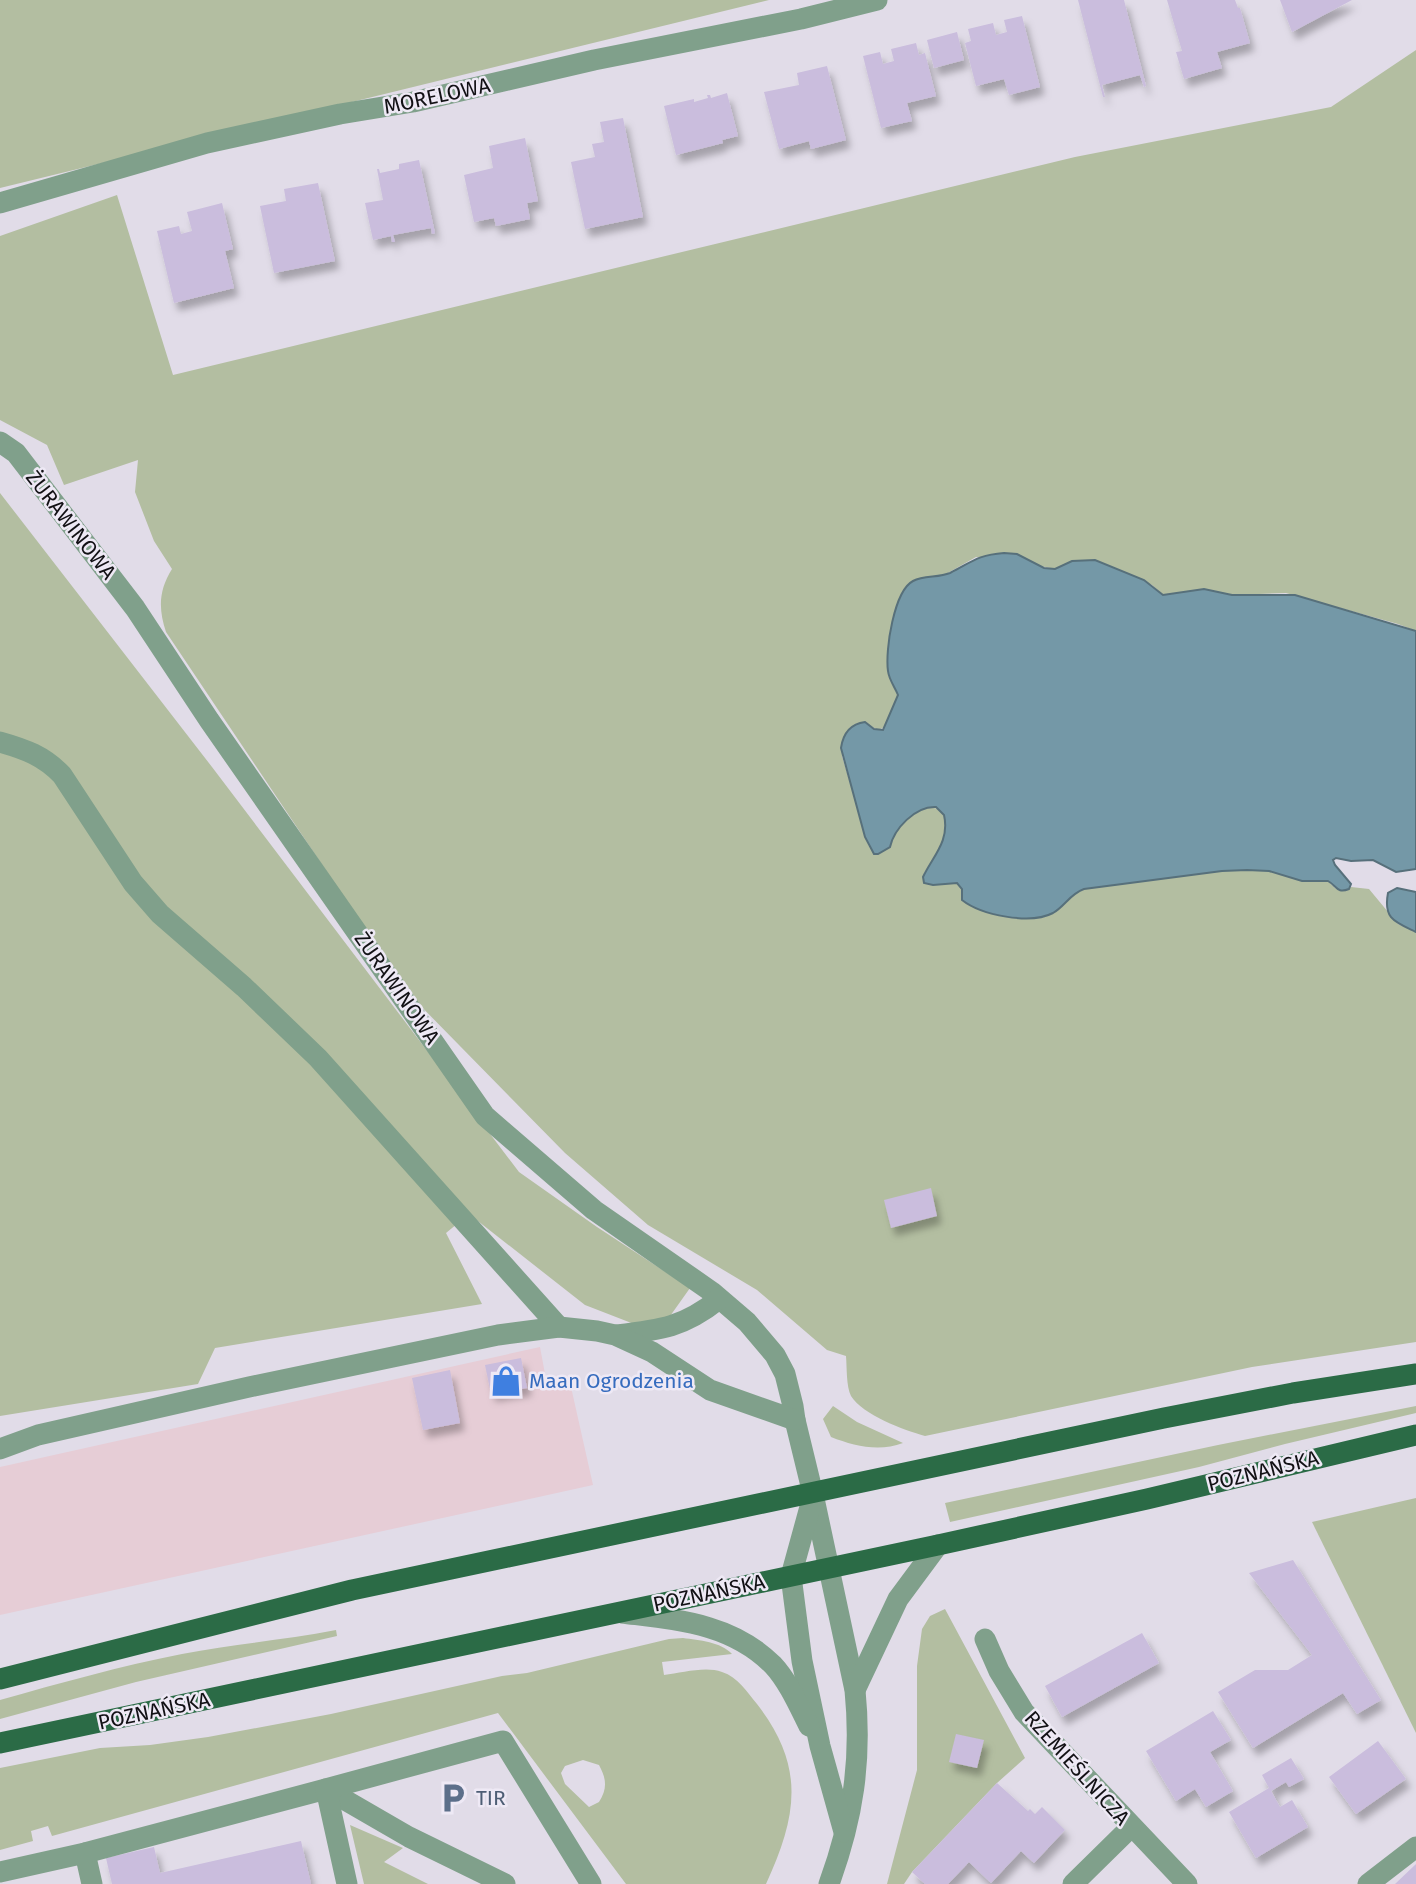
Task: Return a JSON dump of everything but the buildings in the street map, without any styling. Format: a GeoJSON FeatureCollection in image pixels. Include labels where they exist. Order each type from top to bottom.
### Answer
{"type":"FeatureCollection","features":[{"type":"Feature","properties":{"kind":"main road"},"geometry":{"type":"LineString","coordinates":[[0,1679],[352,1590],[1164,1418],[1293,1393],[1416,1374]]}},
{"type":"Feature","properties":{"kind":"main road","name":"POZNAŃSKA"},"geometry":{"type":"LineString","coordinates":[[0,1743],[938,1545],[1416,1435]]}},
{"type":"Feature","properties":{"kind":"street","name":"MORELOWA"},"geometry":{"type":"LineString","coordinates":[[0,203],[207,143],[340,114],[413,102],[594,60],[801,19],[877,0]]}},
{"type":"Feature","properties":{"kind":"street","name":"ŻURAWINOWA"},"geometry":{"type":"LineString","coordinates":[[0,442],[16,453],[135,608],[208,720],[485,1116],[594,1210],[747,1322],[775,1355],[785,1374],[855,1690],[858,1759],[855,1793],[845,1837],[829,1884]]}},
{"type":"Feature","properties":{"kind":"street"},"geometry":{"type":"LineString","coordinates":[[0,742],[34,753],[51,763],[62,775],[133,883],[160,914],[244,987],[318,1058],[559,1327]]}},
{"type":"Feature","properties":{"kind":"street"},"geometry":{"type":"LineString","coordinates":[[615,1335],[644,1332],[694,1318],[719,1299]]}},
{"type":"Feature","properties":{"kind":"street"},"geometry":{"type":"LineString","coordinates":[[0,1449],[38,1435],[248,1387],[498,1335],[559,1327],[615,1335],[652,1352],[710,1390],[794,1420]]}},
{"type":"Feature","properties":{"kind":"street"},"geometry":{"type":"LineString","coordinates":[[813,1494],[791,1576],[802,1661],[820,1746],[845,1837]]}},
{"type":"Feature","properties":{"kind":"street"},"geometry":{"type":"LineString","coordinates":[[855,1690],[898,1599],[938,1545]]}},
{"type":"Feature","properties":{"kind":"street"},"geometry":{"type":"LineString","coordinates":[[617,1612],[693,1622],[738,1639],[774,1666],[820,1746]]}},
{"type":"Feature","properties":{"kind":"street","name":"RZEMIEŚLNICZA"},"geometry":{"type":"LineString","coordinates":[[985,1639],[999,1671],[1024,1712],[1187,1884]]}},
{"type":"Feature","properties":{"kind":"street"},"geometry":{"type":"LineString","coordinates":[[0,1872],[85,1853],[503,1741],[591,1884]]}},
{"type":"Feature","properties":{"kind":"street"},"geometry":{"type":"LineString","coordinates":[[326,1789],[347,1884]]}},
{"type":"Feature","properties":{"kind":"street"},"geometry":{"type":"LineString","coordinates":[[326,1789],[409,1837],[505,1884]]}},
{"type":"Feature","properties":{"kind":"street"},"geometry":{"type":"LineString","coordinates":[[1073,1884],[1131,1827]]}},
{"type":"Feature","properties":{"kind":"street"},"geometry":{"type":"LineString","coordinates":[[1368,1884],[1416,1847]]}},
{"type":"Feature","properties":{"kind":"street"},"geometry":{"type":"LineString","coordinates":[[85,1853],[92,1884]]}},
{"type":"Feature","properties":{"kind":"shaded area"},"geometry":{"type":"Polygon","coordinates":[[[540,1347],[548,1390],[571,1387],[593,1485],[0,1615],[0,1467],[540,1347]]]}},
{"type":"Feature","properties":{"kind":"green space"},"geometry":{"type":"Polygon","coordinates":[[[0,0],[769,0],[0,188],[0,0]]]}},
{"type":"Feature","properties":{"kind":"green space"},"geometry":{"type":"Polygon","coordinates":[[[1416,50],[1416,631],[1286,593],[1232,595],[1204,589],[1163,595],[1152,585],[1106,564],[1072,561],[1055,569],[1035,565],[1028,560],[976,557],[946,574],[919,579],[902,593],[891,628],[888,653],[898,695],[885,727],[878,730],[865,723],[855,724],[842,756],[869,846],[878,854],[890,847],[900,827],[911,817],[931,807],[941,810],[946,826],[943,843],[924,873],[933,885],[957,883],[962,889],[961,896],[968,903],[990,913],[1015,918],[1039,918],[1054,912],[1074,894],[1084,889],[1247,870],[1269,871],[1302,881],[1328,881],[1343,891],[1351,887],[1369,889],[1398,924],[1416,932],[1416,1342],[1252,1367],[925,1436],[906,1430],[874,1415],[851,1396],[847,1382],[846,1356],[827,1350],[757,1290],[648,1225],[565,1153],[408,993],[166,632],[161,599],[164,584],[172,569],[154,541],[135,492],[138,460],[64,485],[47,445],[0,420],[0,236],[117,195],[173,375],[1075,157],[1331,107],[1416,50]]]}},
{"type":"Feature","properties":{"kind":"green space"},"geometry":{"type":"Polygon","coordinates":[[[0,493],[519,1172],[690,1288],[668,1319],[634,1324],[585,1305],[469,1214],[446,1233],[482,1304],[215,1348],[198,1384],[0,1416],[0,493]]]}},
{"type":"Feature","properties":{"kind":"green space"},"geometry":{"type":"Polygon","coordinates":[[[833,1406],[857,1422],[903,1443],[867,1447],[831,1437],[823,1419],[833,1406]]]}},
{"type":"Feature","properties":{"kind":"green space"},"geometry":{"type":"Polygon","coordinates":[[[1416,1406],[1416,1413],[1199,1467],[950,1522],[945,1503],[1218,1445],[1416,1406]]]}},
{"type":"Feature","properties":{"kind":"green space"},"geometry":{"type":"Polygon","coordinates":[[[1416,1498],[1416,1733],[1312,1522],[1416,1498]]]}},
{"type":"Feature","properties":{"kind":"green space"},"geometry":{"type":"Polygon","coordinates":[[[945,1609],[1025,1758],[997,1783],[912,1872],[904,1884],[887,1884],[917,1770],[917,1666],[922,1629],[930,1616],[945,1609]]]}},
{"type":"Feature","properties":{"kind":"green space"},"geometry":{"type":"Polygon","coordinates":[[[336,1630],[337,1636],[136,1682],[0,1719],[0,1700],[68,1681],[182,1654],[336,1630]]]}},
{"type":"Feature","properties":{"kind":"green space"},"geometry":{"type":"Polygon","coordinates":[[[669,1639],[709,1642],[732,1654],[662,1662],[664,1675],[693,1670],[715,1670],[733,1677],[773,1727],[783,1749],[790,1771],[790,1814],[785,1836],[766,1884],[626,1884],[498,1713],[52,1836],[48,1826],[31,1831],[33,1841],[0,1850],[0,1768],[100,1748],[208,1737],[331,1714],[502,1676],[527,1673],[669,1639]],[[583,1760],[565,1766],[561,1773],[565,1784],[589,1807],[599,1802],[605,1788],[599,1765],[583,1760]]]}},
{"type":"Feature","properties":{"kind":"green space"},"geometry":{"type":"Polygon","coordinates":[[[350,1825],[403,1848],[384,1862],[428,1884],[364,1884],[350,1825]]]}},
{"type":"Feature","properties":{"kind":"water"},"geometry":{"type":"Polygon","coordinates":[[[1017,554],[1044,568],[1055,569],[1072,561],[1095,560],[1144,580],[1163,595],[1204,589],[1232,595],[1295,595],[1416,631],[1416,869],[1396,872],[1373,860],[1351,861],[1336,858],[1333,860],[1335,865],[1351,884],[1349,889],[1342,891],[1328,881],[1302,881],[1269,871],[1222,871],[1084,889],[1053,913],[1043,917],[1019,918],[993,914],[970,905],[962,900],[962,889],[957,883],[924,883],[923,877],[940,848],[945,833],[944,815],[936,807],[913,814],[896,833],[890,847],[874,854],[865,837],[841,748],[843,738],[855,725],[865,722],[874,729],[883,730],[898,695],[887,662],[892,622],[901,596],[906,587],[917,579],[945,575],[981,557],[1017,554]]]}},
{"type":"Feature","properties":{"kind":"water"},"geometry":{"type":"Polygon","coordinates":[[[1397,888],[1416,892],[1416,932],[1397,922],[1389,914],[1388,893],[1397,888]]]}},
{"type":"Feature","properties":{"kind":"place","name":"Maan Ogrodzenia"},"geometry":{"type":"Point","coordinates":[506,1381]}},
{"type":"Feature","properties":{"kind":"place","name":"TIR"},"geometry":{"type":"Point","coordinates":[453,1798]}}]}
